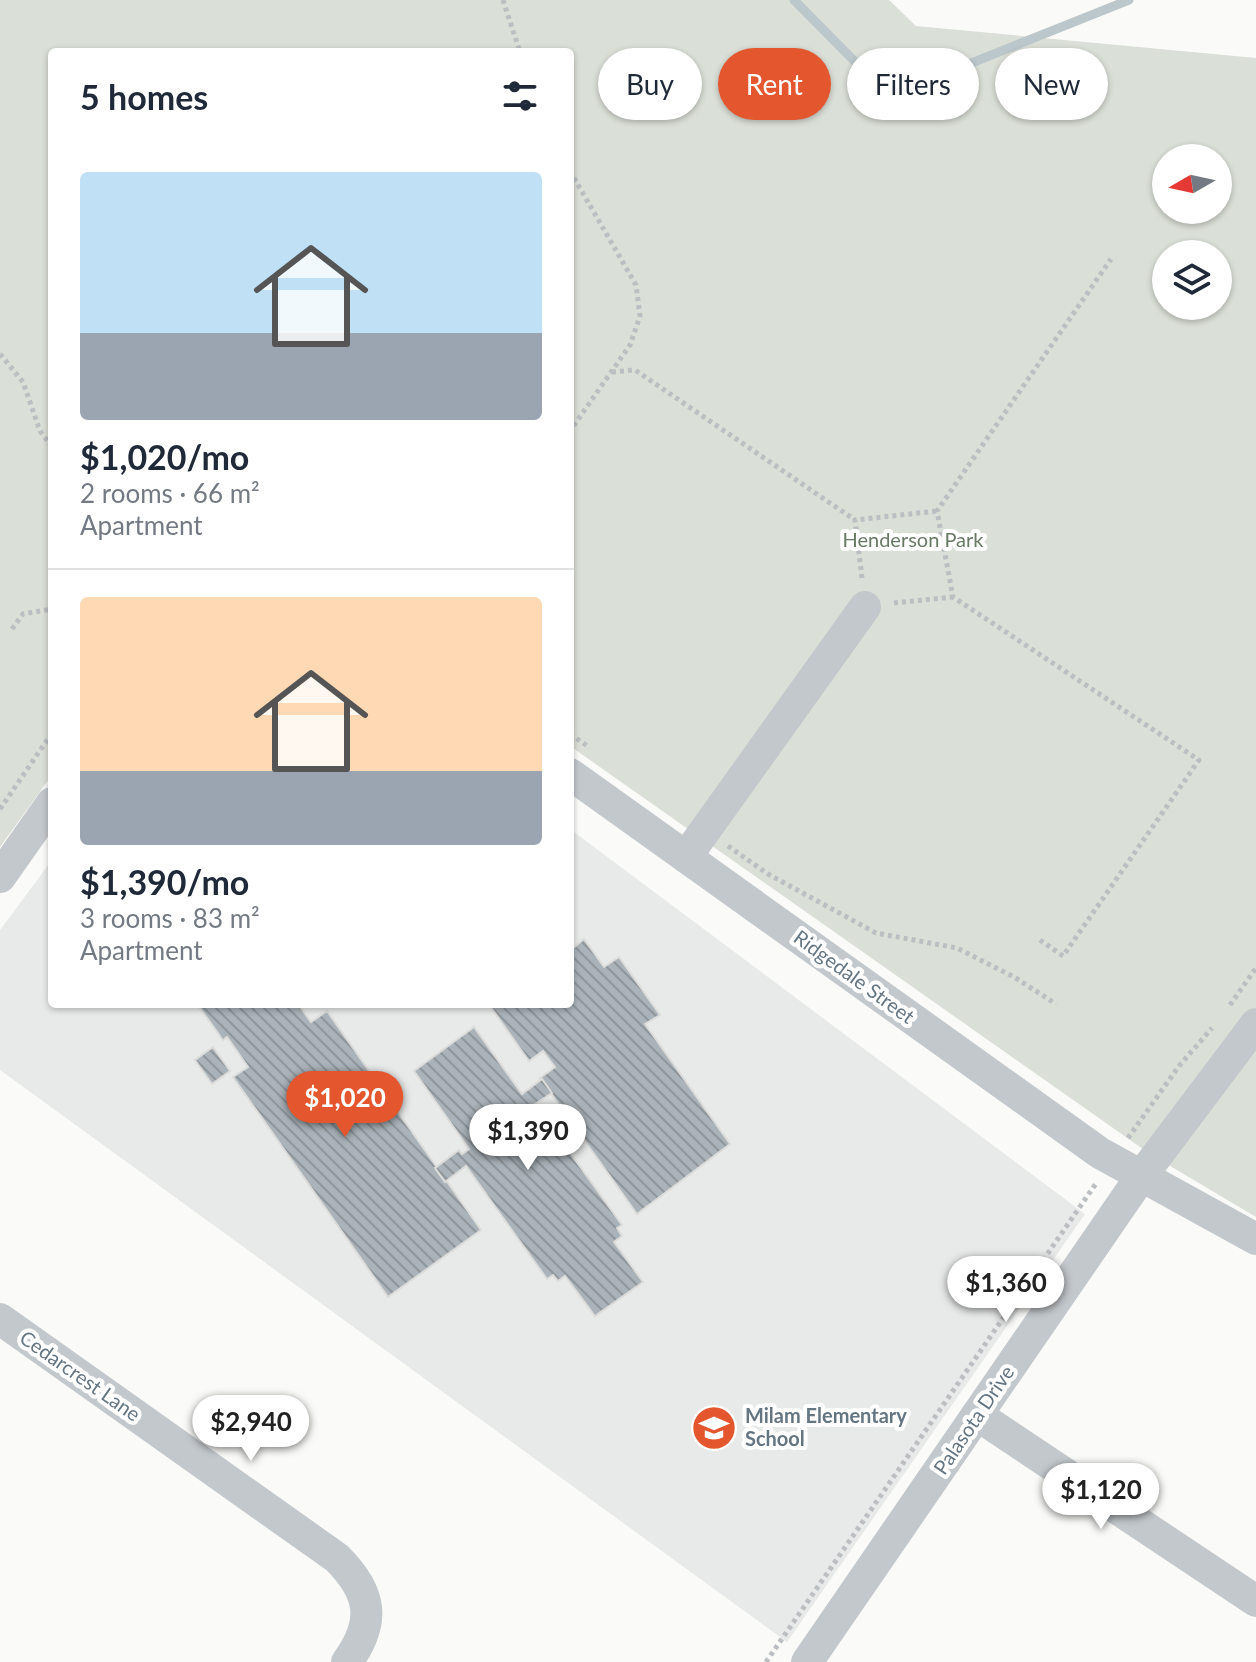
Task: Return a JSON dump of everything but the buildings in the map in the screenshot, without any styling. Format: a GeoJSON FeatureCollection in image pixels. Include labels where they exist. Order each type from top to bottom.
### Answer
{"type":"FeatureCollection","features":[{"type":"Feature","properties":{"kind":"street"},"geometry":{"type":"LineString","coordinates":[[686,857],[865,607]]}},
{"type":"Feature","properties":{"kind":"street","name":"Ridgedale Street"},"geometry":{"type":"LineString","coordinates":[[574,777],[1088,1145],[1140,1178],[1256,1239]]}},
{"type":"Feature","properties":{"kind":"street"},"geometry":{"type":"LineString","coordinates":[[0,877],[48,809]]}},
{"type":"Feature","properties":{"kind":"street","name":"Palasota Drive"},"geometry":{"type":"LineString","coordinates":[[807,1662],[1140,1178],[1256,1024]]}},
{"type":"Feature","properties":{"kind":"street","name":"Cedarcrest Lane"},"geometry":{"type":"LineString","coordinates":[[0,1319],[346,1567],[365,1598],[367,1624],[347,1662]]}},
{"type":"Feature","properties":{"kind":"street"},"geometry":{"type":"LineString","coordinates":[[977,1415],[1256,1601]]}},
{"type":"Feature","properties":{"kind":"path"},"geometry":{"type":"LineString","coordinates":[[503,0],[519,48]]}},
{"type":"Feature","properties":{"kind":"path"},"geometry":{"type":"LineString","coordinates":[[574,178],[636,285],[640,316],[630,345],[574,425]]}},
{"type":"Feature","properties":{"kind":"path"},"geometry":{"type":"LineString","coordinates":[[953,597],[937,511],[1111,259]]}},
{"type":"Feature","properties":{"kind":"path"},"geometry":{"type":"LineString","coordinates":[[0,354],[23,382],[40,431],[48,442]]}},
{"type":"Feature","properties":{"kind":"path"},"geometry":{"type":"LineString","coordinates":[[612,372],[635,370],[855,520],[937,511]]}},
{"type":"Feature","properties":{"kind":"path"},"geometry":{"type":"LineString","coordinates":[[855,520],[865,607],[953,597],[1199,760],[1063,956],[1040,940]]}},
{"type":"Feature","properties":{"kind":"path"},"geometry":{"type":"LineString","coordinates":[[12,629],[23,614],[48,610]]}},
{"type":"Feature","properties":{"kind":"path"},"geometry":{"type":"LineString","coordinates":[[574,737],[595,752]]}},
{"type":"Feature","properties":{"kind":"path"},"geometry":{"type":"LineString","coordinates":[[0,809],[48,739]]}},
{"type":"Feature","properties":{"kind":"path"},"geometry":{"type":"LineString","coordinates":[[705,830],[768,874],[876,933],[957,948],[1014,977],[1056,1004]]}},
{"type":"Feature","properties":{"kind":"shaded area","name":"Milam Elementary School"},"geometry":{"type":"Polygon","coordinates":[[[574,832],[1085,1214],[787,1642],[0,1070],[0,930],[48,865],[48,1008],[574,1008],[574,832]]]}},
{"type":"Feature","properties":{"kind":"green space","name":"Henderson Park"},"geometry":{"type":"Polygon","coordinates":[[[0,0],[889,0],[916,26],[1256,58],[1256,1217],[1150,1154],[574,749],[574,48],[48,48],[48,781],[0,847],[0,0]]]}},
{"type":"Feature","properties":{"kind":"waterway"},"geometry":{"type":"LineString","coordinates":[[794,0],[889,96],[1129,0]]}},
{"type":"Feature","properties":{"kind":"place","name":"Milam Elementary School"},"geometry":{"type":"Point","coordinates":[714,1428]}}]}
